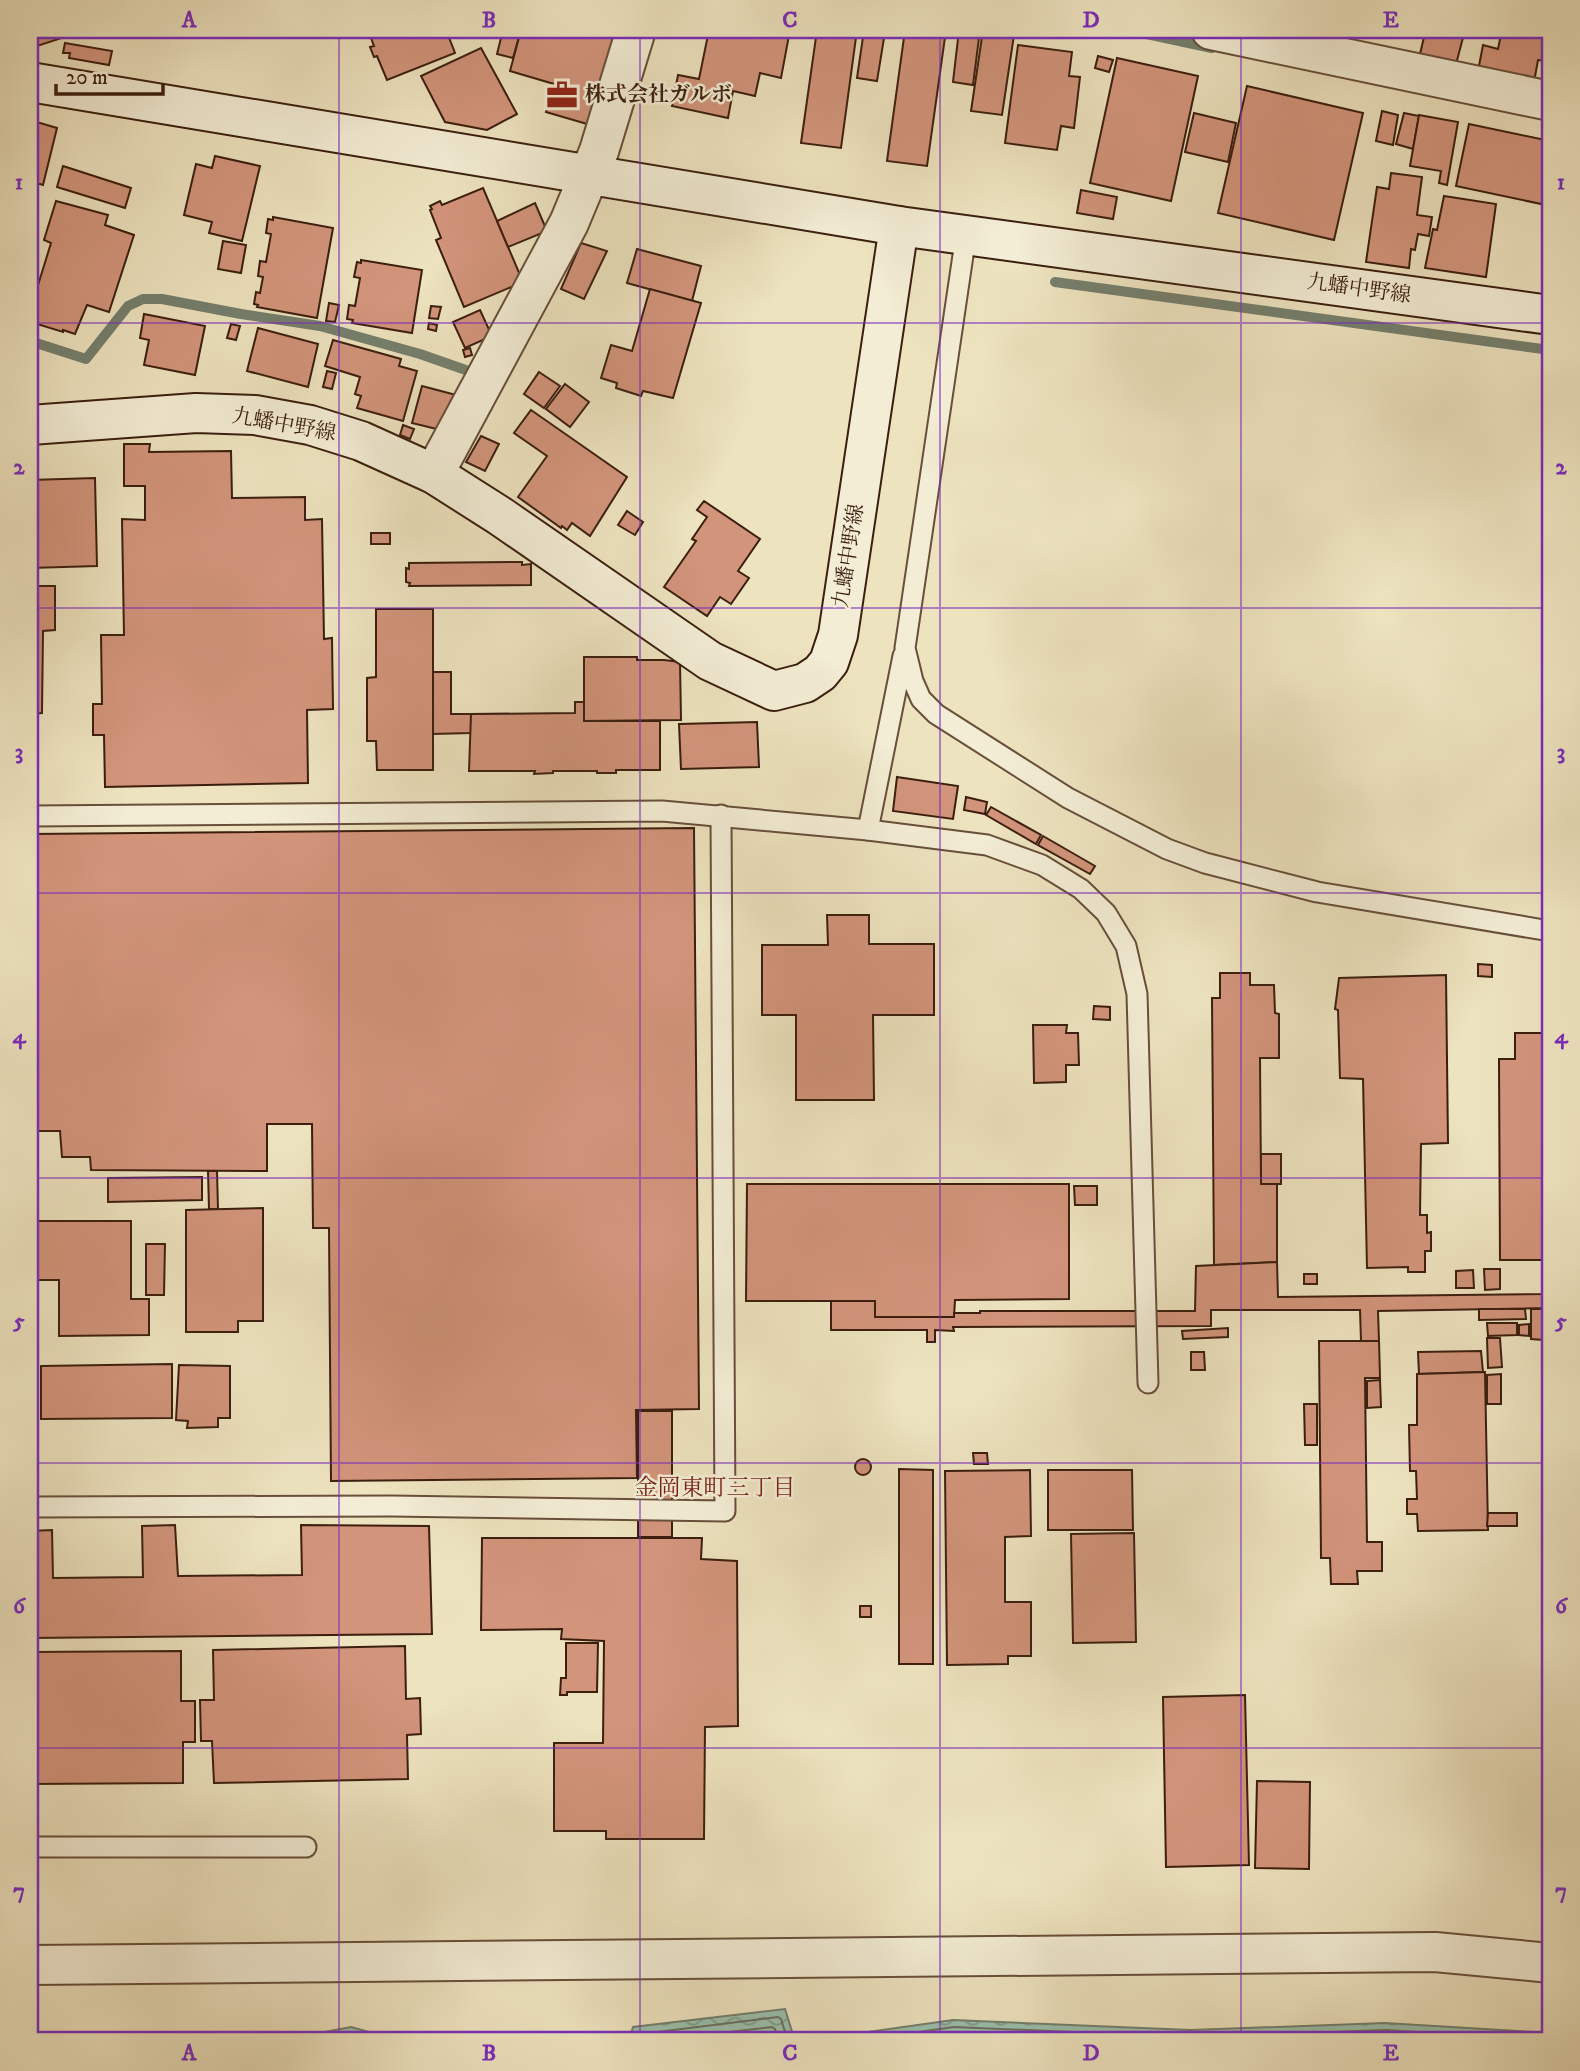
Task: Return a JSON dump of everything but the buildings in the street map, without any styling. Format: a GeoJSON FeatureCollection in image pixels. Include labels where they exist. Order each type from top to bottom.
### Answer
{"type":"FeatureCollection","features":[{"type":"Feature","properties":{"kind":"street"},"geometry":{"type":"LineString","coordinates":[[434,474],[569,223],[599,151],[636,30]]}},
{"type":"Feature","properties":{"kind":"street"},"geometry":{"type":"LineString","coordinates":[[1211,30],[1550,100]]}},
{"type":"Feature","properties":{"kind":"street"},"geometry":{"type":"LineString","coordinates":[[30,82],[899,226]]}},
{"type":"Feature","properties":{"kind":"street","name":"九蟠中野線"},"geometry":{"type":"LineString","coordinates":[[30,425],[196,413],[255,415],[310,425],[361,441],[434,474],[500,516],[710,661],[774,691],[805,683],[829,662],[838,635],[899,226],[1550,316]]}},
{"type":"Feature","properties":{"kind":"street"},"geometry":{"type":"LineString","coordinates":[[30,1965],[1435,1952],[1550,1964]]}},
{"type":"Feature","properties":{"kind":"lane"},"geometry":{"type":"LineString","coordinates":[[868,830],[905,648],[966,235]]}},
{"type":"Feature","properties":{"kind":"lane"},"geometry":{"type":"LineString","coordinates":[[905,648],[921,699],[936,714],[1068,798],[1167,849],[1205,863],[1317,892],[1550,931]]}},
{"type":"Feature","properties":{"kind":"lane"},"geometry":{"type":"LineString","coordinates":[[30,816],[663,811],[868,830],[986,845],[1042,865],[1081,889],[1106,913],[1126,946],[1137,994],[1148,1383]]}},
{"type":"Feature","properties":{"kind":"lane"},"geometry":{"type":"LineString","coordinates":[[30,1507],[391,1506],[724,1511],[721,815]]}},
{"type":"Feature","properties":{"kind":"lane"},"geometry":{"type":"LineString","coordinates":[[30,1847],[306,1847]]}},
{"type":"Feature","properties":{"kind":"water"},"geometry":{"type":"Polygon","coordinates":[[[785,2009],[795,2041],[629,2041],[633,2027],[785,2009]]]}},
{"type":"Feature","properties":{"kind":"water"},"geometry":{"type":"Polygon","coordinates":[[[953,2020],[1191,2030],[1385,2023],[1550,2033],[1550,2041],[804,2041],[953,2020]]]}},
{"type":"Feature","properties":{"kind":"water"},"geometry":{"type":"Polygon","coordinates":[[[351,2027],[401,2041],[277,2041],[351,2027]]]}},
{"type":"Feature","properties":{"kind":"waterway"},"geometry":{"type":"LineString","coordinates":[[1128,30],[1212,48]]}},
{"type":"Feature","properties":{"kind":"waterway"},"geometry":{"type":"LineString","coordinates":[[1326,30],[1335,39]]}},
{"type":"Feature","properties":{"kind":"waterway"},"geometry":{"type":"LineString","coordinates":[[1055,282],[1550,350]]}},
{"type":"Feature","properties":{"kind":"waterway"},"geometry":{"type":"LineString","coordinates":[[30,341],[86,359],[128,306],[143,299],[162,299],[320,326],[420,354],[480,375]]}},
{"type":"Feature","properties":{"kind":"place","name":"株式会社ガルボ"},"geometry":{"type":"Point","coordinates":[562,95]}},
{"type":"Feature","properties":{"kind":"district","name":"金岡東町三丁目"},"geometry":{"type":"Point","coordinates":[715,1488]}}]}
